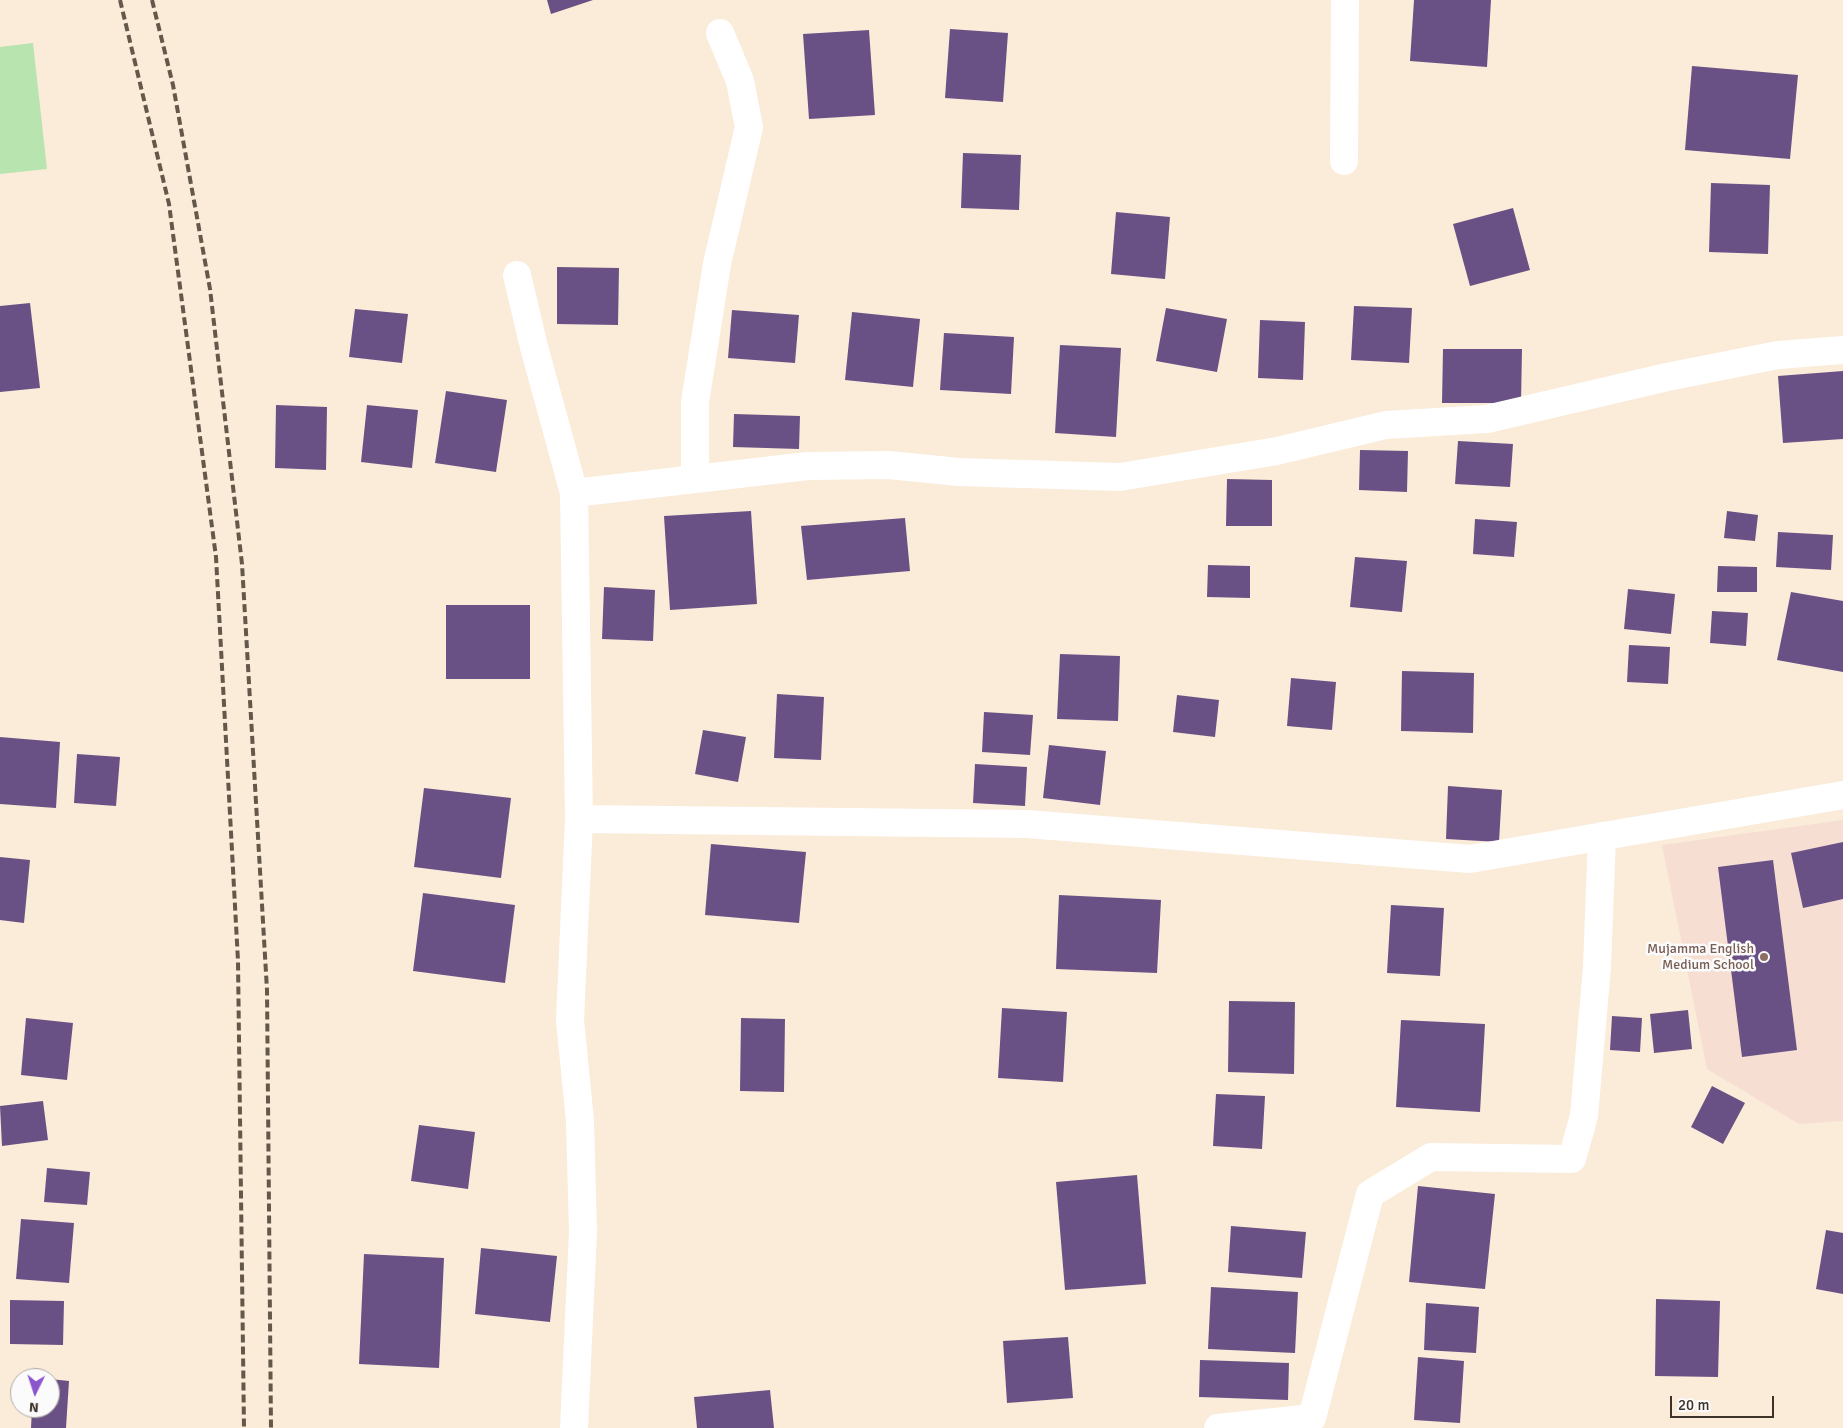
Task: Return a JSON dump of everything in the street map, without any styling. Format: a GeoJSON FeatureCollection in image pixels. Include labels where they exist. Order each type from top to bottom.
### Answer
{"type":"FeatureCollection","features":[{"type":"Feature","properties":{"kind":"street"},"geometry":{"type":"LineString","coordinates":[[1344,161],[1345,0]]}},
{"type":"Feature","properties":{"kind":"street"},"geometry":{"type":"LineString","coordinates":[[694,478],[695,402],[717,264],[749,127],[740,81],[720,33]]}},
{"type":"Feature","properties":{"kind":"street"},"geometry":{"type":"LineString","coordinates":[[517,275],[534,347],[574,493],[579,819],[570,1020],[580,1121],[583,1231],[574,1428]]}},
{"type":"Feature","properties":{"kind":"street"},"geometry":{"type":"LineString","coordinates":[[574,493],[808,466],[889,465],[959,472],[1120,477],[1277,451],[1386,425],[1487,419],[1666,377],[1769,357],[1843,350]]}},
{"type":"Feature","properties":{"kind":"street"},"geometry":{"type":"LineString","coordinates":[[579,819],[1027,824],[1470,858],[1843,795]]}},
{"type":"Feature","properties":{"kind":"street"},"geometry":{"type":"LineString","coordinates":[[1218,1428],[1312,1418],[1370,1194],[1431,1157],[1572,1159],[1584,1116],[1597,967],[1602,836]]}},
{"type":"Feature","properties":{"kind":"shaded area","name":"Mujamma English Medium School"},"geometry":{"type":"Polygon","coordinates":[[[1843,820],[1843,1121],[1799,1124],[1707,1069],[1662,845],[1843,820]]]}},
{"type":"Feature","properties":{"kind":"green space"},"geometry":{"type":"Polygon","coordinates":[[[33,43],[47,169],[0,174],[0,47],[33,43]]]}},
{"type":"Feature","properties":{"kind":"building"},"geometry":{"type":"Polygon","coordinates":[[[547,0],[593,0],[551,14],[547,0]]]}},
{"type":"Feature","properties":{"kind":"building"},"geometry":{"type":"Polygon","coordinates":[[[1414,0],[1491,0],[1487,67],[1410,61],[1414,0]]]}},
{"type":"Feature","properties":{"kind":"building"},"geometry":{"type":"Polygon","coordinates":[[[950,29],[1008,33],[1003,102],[945,98],[950,29]]]}},
{"type":"Feature","properties":{"kind":"building"},"geometry":{"type":"Polygon","coordinates":[[[869,30],[875,115],[809,119],[803,34],[869,30]]]}},
{"type":"Feature","properties":{"kind":"building"},"geometry":{"type":"Polygon","coordinates":[[[1692,66],[1798,75],[1790,159],[1685,150],[1692,66]]]}},
{"type":"Feature","properties":{"kind":"building"},"geometry":{"type":"Polygon","coordinates":[[[963,153],[1021,155],[1019,210],[961,208],[963,153]]]}},
{"type":"Feature","properties":{"kind":"building"},"geometry":{"type":"Polygon","coordinates":[[[1711,183],[1770,185],[1768,254],[1709,252],[1711,183]]]}},
{"type":"Feature","properties":{"kind":"building"},"geometry":{"type":"Polygon","coordinates":[[[1513,208],[1530,270],[1470,286],[1453,224],[1513,208]]]}},
{"type":"Feature","properties":{"kind":"building"},"geometry":{"type":"Polygon","coordinates":[[[1116,212],[1170,217],[1165,279],[1111,274],[1116,212]]]}},
{"type":"Feature","properties":{"kind":"building"},"geometry":{"type":"Polygon","coordinates":[[[557,267],[619,268],[618,325],[557,324],[557,267]]]}},
{"type":"Feature","properties":{"kind":"building"},"geometry":{"type":"Polygon","coordinates":[[[30,303],[40,388],[0,392],[0,306],[30,303]]]}},
{"type":"Feature","properties":{"kind":"building"},"geometry":{"type":"Polygon","coordinates":[[[1354,306],[1412,308],[1409,363],[1351,360],[1354,306]]]}},
{"type":"Feature","properties":{"kind":"building"},"geometry":{"type":"Polygon","coordinates":[[[1166,308],[1227,319],[1217,372],[1156,361],[1166,308]]]}},
{"type":"Feature","properties":{"kind":"building"},"geometry":{"type":"Polygon","coordinates":[[[355,309],[408,314],[402,363],[349,357],[355,309]]]}},
{"type":"Feature","properties":{"kind":"building"},"geometry":{"type":"Polygon","coordinates":[[[732,310],[799,315],[795,363],[728,358],[732,310]]]}},
{"type":"Feature","properties":{"kind":"building"},"geometry":{"type":"Polygon","coordinates":[[[852,312],[920,319],[913,387],[845,380],[852,312]]]}},
{"type":"Feature","properties":{"kind":"building"},"geometry":{"type":"Polygon","coordinates":[[[1260,320],[1305,322],[1303,380],[1258,378],[1260,320]]]}},
{"type":"Feature","properties":{"kind":"building"},"geometry":{"type":"Polygon","coordinates":[[[944,333],[1014,337],[1011,394],[940,390],[944,333]]]}},
{"type":"Feature","properties":{"kind":"building"},"geometry":{"type":"Polygon","coordinates":[[[1060,345],[1121,348],[1116,437],[1055,433],[1060,345]]]}},
{"type":"Feature","properties":{"kind":"building"},"geometry":{"type":"Polygon","coordinates":[[[1443,349],[1522,349],[1521,403],[1442,403],[1443,349]]]}},
{"type":"Feature","properties":{"kind":"building"},"geometry":{"type":"Polygon","coordinates":[[[1843,371],[1843,439],[1783,443],[1778,376],[1843,371]]]}},
{"type":"Feature","properties":{"kind":"building"},"geometry":{"type":"Polygon","coordinates":[[[446,391],[507,400],[496,472],[435,463],[446,391]]]}},
{"type":"Feature","properties":{"kind":"building"},"geometry":{"type":"Polygon","coordinates":[[[276,405],[327,407],[326,470],[275,468],[276,405]]]}},
{"type":"Feature","properties":{"kind":"building"},"geometry":{"type":"Polygon","coordinates":[[[367,405],[418,410],[412,468],[361,462],[367,405]]]}},
{"type":"Feature","properties":{"kind":"building"},"geometry":{"type":"Polygon","coordinates":[[[734,414],[800,416],[799,449],[733,447],[734,414]]]}},
{"type":"Feature","properties":{"kind":"building"},"geometry":{"type":"Polygon","coordinates":[[[1458,441],[1513,444],[1510,487],[1455,484],[1458,441]]]}},
{"type":"Feature","properties":{"kind":"building"},"geometry":{"type":"Polygon","coordinates":[[[1360,450],[1408,451],[1407,492],[1359,490],[1360,450]]]}},
{"type":"Feature","properties":{"kind":"building"},"geometry":{"type":"Polygon","coordinates":[[[1227,479],[1272,480],[1272,526],[1226,526],[1227,479]]]}},
{"type":"Feature","properties":{"kind":"building"},"geometry":{"type":"Polygon","coordinates":[[[751,511],[757,604],[670,610],[664,516],[751,511]]]}},
{"type":"Feature","properties":{"kind":"building"},"geometry":{"type":"Polygon","coordinates":[[[1727,511],[1758,515],[1755,541],[1724,538],[1727,511]]]}},
{"type":"Feature","properties":{"kind":"building"},"geometry":{"type":"Polygon","coordinates":[[[905,518],[910,571],[807,580],[801,526],[905,518]]]}},
{"type":"Feature","properties":{"kind":"building"},"geometry":{"type":"Polygon","coordinates":[[[1475,519],[1517,522],[1514,557],[1473,554],[1475,519]]]}},
{"type":"Feature","properties":{"kind":"building"},"geometry":{"type":"Polygon","coordinates":[[[1778,532],[1833,535],[1831,570],[1776,567],[1778,532]]]}},
{"type":"Feature","properties":{"kind":"building"},"geometry":{"type":"Polygon","coordinates":[[[1355,557],[1407,561],[1402,612],[1350,607],[1355,557]]]}},
{"type":"Feature","properties":{"kind":"building"},"geometry":{"type":"Polygon","coordinates":[[[1208,565],[1250,566],[1250,598],[1207,597],[1208,565]]]}},
{"type":"Feature","properties":{"kind":"building"},"geometry":{"type":"Polygon","coordinates":[[[1718,566],[1757,567],[1757,592],[1717,592],[1718,566]]]}},
{"type":"Feature","properties":{"kind":"building"},"geometry":{"type":"Polygon","coordinates":[[[604,587],[655,590],[653,641],[602,639],[604,587]]]}},
{"type":"Feature","properties":{"kind":"building"},"geometry":{"type":"Polygon","coordinates":[[[1628,589],[1675,594],[1671,634],[1624,629],[1628,589]]]}},
{"type":"Feature","properties":{"kind":"building"},"geometry":{"type":"Polygon","coordinates":[[[1791,592],[1843,601],[1843,672],[1777,660],[1791,592]]]}},
{"type":"Feature","properties":{"kind":"building"},"geometry":{"type":"Polygon","coordinates":[[[446,605],[530,605],[530,679],[446,679],[446,605]]]}},
{"type":"Feature","properties":{"kind":"building"},"geometry":{"type":"Polygon","coordinates":[[[1712,611],[1748,613],[1746,646],[1710,643],[1712,611]]]}},
{"type":"Feature","properties":{"kind":"building"},"geometry":{"type":"Polygon","coordinates":[[[1629,645],[1670,647],[1668,684],[1627,682],[1629,645]]]}},
{"type":"Feature","properties":{"kind":"building"},"geometry":{"type":"Polygon","coordinates":[[[1060,654],[1120,656],[1118,721],[1057,719],[1060,654]]]}},
{"type":"Feature","properties":{"kind":"building"},"geometry":{"type":"Polygon","coordinates":[[[1402,671],[1474,673],[1473,733],[1401,731],[1402,671]]]}},
{"type":"Feature","properties":{"kind":"building"},"geometry":{"type":"Polygon","coordinates":[[[1291,678],[1336,682],[1332,730],[1287,726],[1291,678]]]}},
{"type":"Feature","properties":{"kind":"building"},"geometry":{"type":"Polygon","coordinates":[[[777,694],[824,697],[821,760],[774,758],[777,694]]]}},
{"type":"Feature","properties":{"kind":"building"},"geometry":{"type":"Polygon","coordinates":[[[1177,695],[1219,700],[1215,737],[1173,732],[1177,695]]]}},
{"type":"Feature","properties":{"kind":"building"},"geometry":{"type":"Polygon","coordinates":[[[984,712],[1033,715],[1030,755],[982,752],[984,712]]]}},
{"type":"Feature","properties":{"kind":"building"},"geometry":{"type":"Polygon","coordinates":[[[703,730],[746,737],[738,782],[695,774],[703,730]]]}},
{"type":"Feature","properties":{"kind":"building"},"geometry":{"type":"Polygon","coordinates":[[[0,737],[60,742],[56,808],[0,804],[0,737]]]}},
{"type":"Feature","properties":{"kind":"building"},"geometry":{"type":"Polygon","coordinates":[[[1049,745],[1106,751],[1100,805],[1043,798],[1049,745]]]}},
{"type":"Feature","properties":{"kind":"building"},"geometry":{"type":"Polygon","coordinates":[[[77,754],[120,757],[116,806],[74,803],[77,754]]]}},
{"type":"Feature","properties":{"kind":"building"},"geometry":{"type":"Polygon","coordinates":[[[975,764],[1027,767],[1025,806],[973,803],[975,764]]]}},
{"type":"Feature","properties":{"kind":"building"},"geometry":{"type":"Polygon","coordinates":[[[1448,786],[1502,790],[1499,842],[1446,839],[1448,786]]]}},
{"type":"Feature","properties":{"kind":"building"},"geometry":{"type":"Polygon","coordinates":[[[424,788],[511,798],[501,878],[414,867],[424,788]]]}},
{"type":"Feature","properties":{"kind":"building"},"geometry":{"type":"Polygon","coordinates":[[[1843,842],[1843,899],[1803,908],[1791,853],[1843,842]]]}},
{"type":"Feature","properties":{"kind":"building"},"geometry":{"type":"Polygon","coordinates":[[[711,844],[806,852],[799,923],[705,915],[711,844]]]}},
{"type":"Feature","properties":{"kind":"building"},"geometry":{"type":"Polygon","coordinates":[[[0,857],[30,860],[24,923],[0,920],[0,857]]]}},
{"type":"Feature","properties":{"kind":"building","name":"Mujamma English Medium School"},"geometry":{"type":"Polygon","coordinates":[[[1773,860],[1797,1050],[1742,1057],[1718,867],[1773,860]]]}},
{"type":"Feature","properties":{"kind":"building"},"geometry":{"type":"Polygon","coordinates":[[[423,893],[515,905],[505,983],[413,971],[423,893]]]}},
{"type":"Feature","properties":{"kind":"building"},"geometry":{"type":"Polygon","coordinates":[[[1059,895],[1161,900],[1157,973],[1056,969],[1059,895]]]}},
{"type":"Feature","properties":{"kind":"building"},"geometry":{"type":"Polygon","coordinates":[[[1391,905],[1444,908],[1440,976],[1387,973],[1391,905]]]}},
{"type":"Feature","properties":{"kind":"building"},"geometry":{"type":"Polygon","coordinates":[[[1229,1001],[1295,1002],[1294,1074],[1228,1072],[1229,1001]]]}},
{"type":"Feature","properties":{"kind":"building"},"geometry":{"type":"Polygon","coordinates":[[[1002,1008],[1067,1012],[1063,1082],[998,1078],[1002,1008]]]}},
{"type":"Feature","properties":{"kind":"building"},"geometry":{"type":"Polygon","coordinates":[[[1688,1010],[1692,1049],[1654,1053],[1650,1014],[1688,1010]]]}},
{"type":"Feature","properties":{"kind":"building"},"geometry":{"type":"Polygon","coordinates":[[[1612,1016],[1642,1018],[1640,1052],[1610,1050],[1612,1016]]]}},
{"type":"Feature","properties":{"kind":"building"},"geometry":{"type":"Polygon","coordinates":[[[26,1018],[73,1023],[67,1080],[21,1075],[26,1018]]]}},
{"type":"Feature","properties":{"kind":"building"},"geometry":{"type":"Polygon","coordinates":[[[741,1018],[785,1019],[784,1092],[740,1091],[741,1018]]]}},
{"type":"Feature","properties":{"kind":"building"},"geometry":{"type":"Polygon","coordinates":[[[1401,1020],[1485,1024],[1480,1112],[1396,1107],[1401,1020]]]}},
{"type":"Feature","properties":{"kind":"building"},"geometry":{"type":"Polygon","coordinates":[[[1712,1086],[1745,1103],[1723,1144],[1691,1127],[1712,1086]]]}},
{"type":"Feature","properties":{"kind":"building"},"geometry":{"type":"Polygon","coordinates":[[[1216,1094],[1265,1096],[1262,1149],[1213,1146],[1216,1094]]]}},
{"type":"Feature","properties":{"kind":"building"},"geometry":{"type":"Polygon","coordinates":[[[43,1101],[48,1140],[2,1146],[0,1106],[43,1101]]]}},
{"type":"Feature","properties":{"kind":"building"},"geometry":{"type":"Polygon","coordinates":[[[419,1125],[475,1132],[468,1189],[411,1181],[419,1125]]]}},
{"type":"Feature","properties":{"kind":"building"},"geometry":{"type":"Polygon","coordinates":[[[47,1168],[90,1172],[87,1205],[44,1202],[47,1168]]]}},
{"type":"Feature","properties":{"kind":"building"},"geometry":{"type":"Polygon","coordinates":[[[1137,1175],[1146,1284],[1065,1290],[1056,1182],[1137,1175]]]}},
{"type":"Feature","properties":{"kind":"building"},"geometry":{"type":"Polygon","coordinates":[[[1418,1186],[1495,1194],[1485,1289],[1409,1282],[1418,1186]]]}},
{"type":"Feature","properties":{"kind":"building"},"geometry":{"type":"Polygon","coordinates":[[[21,1219],[74,1223],[69,1283],[16,1279],[21,1219]]]}},
{"type":"Feature","properties":{"kind":"building"},"geometry":{"type":"Polygon","coordinates":[[[1231,1226],[1306,1232],[1302,1278],[1228,1272],[1231,1226]]]}},
{"type":"Feature","properties":{"kind":"building"},"geometry":{"type":"Polygon","coordinates":[[[1826,1230],[1843,1233],[1843,1294],[1816,1289],[1826,1230]]]}},
{"type":"Feature","properties":{"kind":"building"},"geometry":{"type":"Polygon","coordinates":[[[481,1248],[557,1256],[550,1322],[475,1314],[481,1248]]]}},
{"type":"Feature","properties":{"kind":"building"},"geometry":{"type":"Polygon","coordinates":[[[364,1254],[444,1258],[439,1368],[359,1364],[364,1254]]]}},
{"type":"Feature","properties":{"kind":"building"},"geometry":{"type":"Polygon","coordinates":[[[1211,1287],[1298,1292],[1295,1353],[1208,1349],[1211,1287]]]}},
{"type":"Feature","properties":{"kind":"building"},"geometry":{"type":"Polygon","coordinates":[[[1656,1299],[1720,1301],[1718,1377],[1655,1376],[1656,1299]]]}},
{"type":"Feature","properties":{"kind":"building"},"geometry":{"type":"Polygon","coordinates":[[[10,1300],[64,1301],[63,1345],[10,1344],[10,1300]]]}},
{"type":"Feature","properties":{"kind":"building"},"geometry":{"type":"Polygon","coordinates":[[[1426,1303],[1479,1307],[1476,1353],[1424,1350],[1426,1303]]]}},
{"type":"Feature","properties":{"kind":"building"},"geometry":{"type":"Polygon","coordinates":[[[1068,1337],[1073,1398],[1007,1403],[1003,1341],[1068,1337]]]}},
{"type":"Feature","properties":{"kind":"building"},"geometry":{"type":"Polygon","coordinates":[[[1418,1357],[1464,1361],[1460,1423],[1414,1420],[1418,1357]]]}},
{"type":"Feature","properties":{"kind":"building"},"geometry":{"type":"Polygon","coordinates":[[[1200,1360],[1289,1363],[1288,1400],[1199,1397],[1200,1360]]]}},
{"type":"Feature","properties":{"kind":"building"},"geometry":{"type":"Polygon","coordinates":[[[60,1380],[69,1381],[66,1428],[31,1428],[32,1418],[60,1418],[60,1380]]]}},
{"type":"Feature","properties":{"kind":"building"},"geometry":{"type":"Polygon","coordinates":[[[770,1390],[774,1428],[697,1428],[694,1397],[770,1390]]]}},
{"type":"Feature","properties":{"kind":"railway"},"geometry":{"type":"LineString","coordinates":[[120,0],[169,204],[216,557],[238,961],[244,1428]]}},
{"type":"Feature","properties":{"kind":"railway"},"geometry":{"type":"LineString","coordinates":[[152,0],[173,85],[210,289],[242,564],[267,990],[271,1428]]}},
{"type":"Feature","properties":{"kind":"place","name":"Mujamma English Medium School"},"geometry":{"type":"Point","coordinates":[1764,957]}}]}
